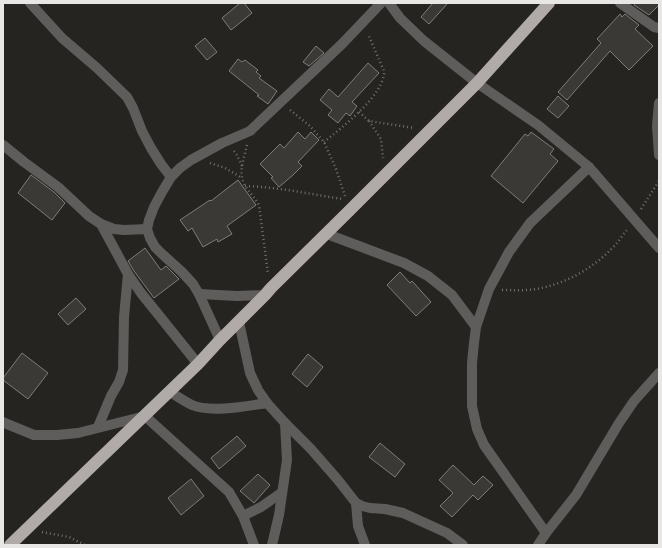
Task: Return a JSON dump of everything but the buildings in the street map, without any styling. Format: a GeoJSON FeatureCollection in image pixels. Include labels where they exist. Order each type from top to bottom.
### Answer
{"type":"FeatureCollection","features":[{"type":"Feature","properties":{"kind":"highway"},"geometry":{"type":"LineString","coordinates":[[10,545],[170,392],[220,340],[430,131],[477,83],[549,3]]}},
{"type":"Feature","properties":{"kind":"street"},"geometry":{"type":"LineString","coordinates":[[30,3],[62,38],[97,68],[127,97],[151,148],[171,176]]}},
{"type":"Feature","properties":{"kind":"street"},"geometry":{"type":"LineString","coordinates":[[220,340],[193,284],[155,247],[150,238],[147,229],[154,207],[171,176],[191,160],[222,143],[250,131],[318,68],[381,3]]}},
{"type":"Feature","properties":{"kind":"street"},"geometry":{"type":"LineString","coordinates":[[389,3],[400,18],[424,42],[477,83],[538,125],[589,167],[659,248]]}},
{"type":"Feature","properties":{"kind":"street"},"geometry":{"type":"LineString","coordinates":[[620,3],[659,28]]}},
{"type":"Feature","properties":{"kind":"street"},"geometry":{"type":"LineString","coordinates":[[659,102],[657,126],[659,155]]}},
{"type":"Feature","properties":{"kind":"street"},"geometry":{"type":"LineString","coordinates":[[3,145],[58,187],[101,224],[114,229],[147,229]]}},
{"type":"Feature","properties":{"kind":"street"},"geometry":{"type":"LineString","coordinates":[[546,533],[484,445],[477,429],[472,406],[474,343],[476,327],[489,290],[509,252],[530,224],[589,167]]}},
{"type":"Feature","properties":{"kind":"street"},"geometry":{"type":"LineString","coordinates":[[101,224],[128,274],[141,293],[198,364]]}},
{"type":"Feature","properties":{"kind":"street"},"geometry":{"type":"LineString","coordinates":[[327,234],[404,263],[428,276],[452,295],[476,327]]}},
{"type":"Feature","properties":{"kind":"street"},"geometry":{"type":"LineString","coordinates":[[98,427],[123,370],[124,317],[128,274]]}},
{"type":"Feature","properties":{"kind":"street"},"geometry":{"type":"LineString","coordinates":[[199,294],[226,296],[268,292]]}},
{"type":"Feature","properties":{"kind":"street"},"geometry":{"type":"LineString","coordinates":[[239,322],[250,373],[258,390],[267,403],[311,449],[356,503],[370,508],[385,509],[403,513],[447,533],[463,545]]}},
{"type":"Feature","properties":{"kind":"street"},"geometry":{"type":"LineString","coordinates":[[538,545],[576,495],[619,423],[634,401],[659,373]]}},
{"type":"Feature","properties":{"kind":"street"},"geometry":{"type":"LineString","coordinates":[[170,392],[192,405],[206,408],[230,408],[267,403]]}},
{"type":"Feature","properties":{"kind":"street"},"geometry":{"type":"LineString","coordinates":[[4,424],[34,435],[56,435],[78,432],[145,416],[229,492],[243,516],[254,545]]}},
{"type":"Feature","properties":{"kind":"street"},"geometry":{"type":"LineString","coordinates":[[272,545],[279,514],[287,460],[285,423]]}},
{"type":"Feature","properties":{"kind":"street"},"geometry":{"type":"LineString","coordinates":[[243,516],[261,507],[282,492]]}},
{"type":"Feature","properties":{"kind":"street"},"geometry":{"type":"LineString","coordinates":[[356,503],[358,526],[365,545]]}},
{"type":"Feature","properties":{"kind":"path"},"geometry":{"type":"LineString","coordinates":[[324,142],[359,112],[383,80],[384,71],[363,23]]}},
{"type":"Feature","properties":{"kind":"path"},"geometry":{"type":"LineString","coordinates":[[245,186],[286,189],[347,199],[324,142],[310,126],[279,104]]}},
{"type":"Feature","properties":{"kind":"path"},"geometry":{"type":"LineString","coordinates":[[359,112],[369,121],[381,139],[384,177]]}},
{"type":"Feature","properties":{"kind":"path"},"geometry":{"type":"LineString","coordinates":[[369,121],[430,131]]}},
{"type":"Feature","properties":{"kind":"path"},"geometry":{"type":"LineString","coordinates":[[250,131],[242,167],[242,178],[245,186],[259,206],[268,292]]}},
{"type":"Feature","properties":{"kind":"path"},"geometry":{"type":"LineString","coordinates":[[222,143],[237,154],[242,167]]}},
{"type":"Feature","properties":{"kind":"path"},"geometry":{"type":"LineString","coordinates":[[191,160],[210,163],[225,168],[242,178]]}},
{"type":"Feature","properties":{"kind":"path"},"geometry":{"type":"LineString","coordinates":[[489,290],[537,289],[573,277],[595,263],[616,245],[659,181]]}},
{"type":"Feature","properties":{"kind":"path"},"geometry":{"type":"LineString","coordinates":[[28,529],[69,537],[85,545]]}}]}
